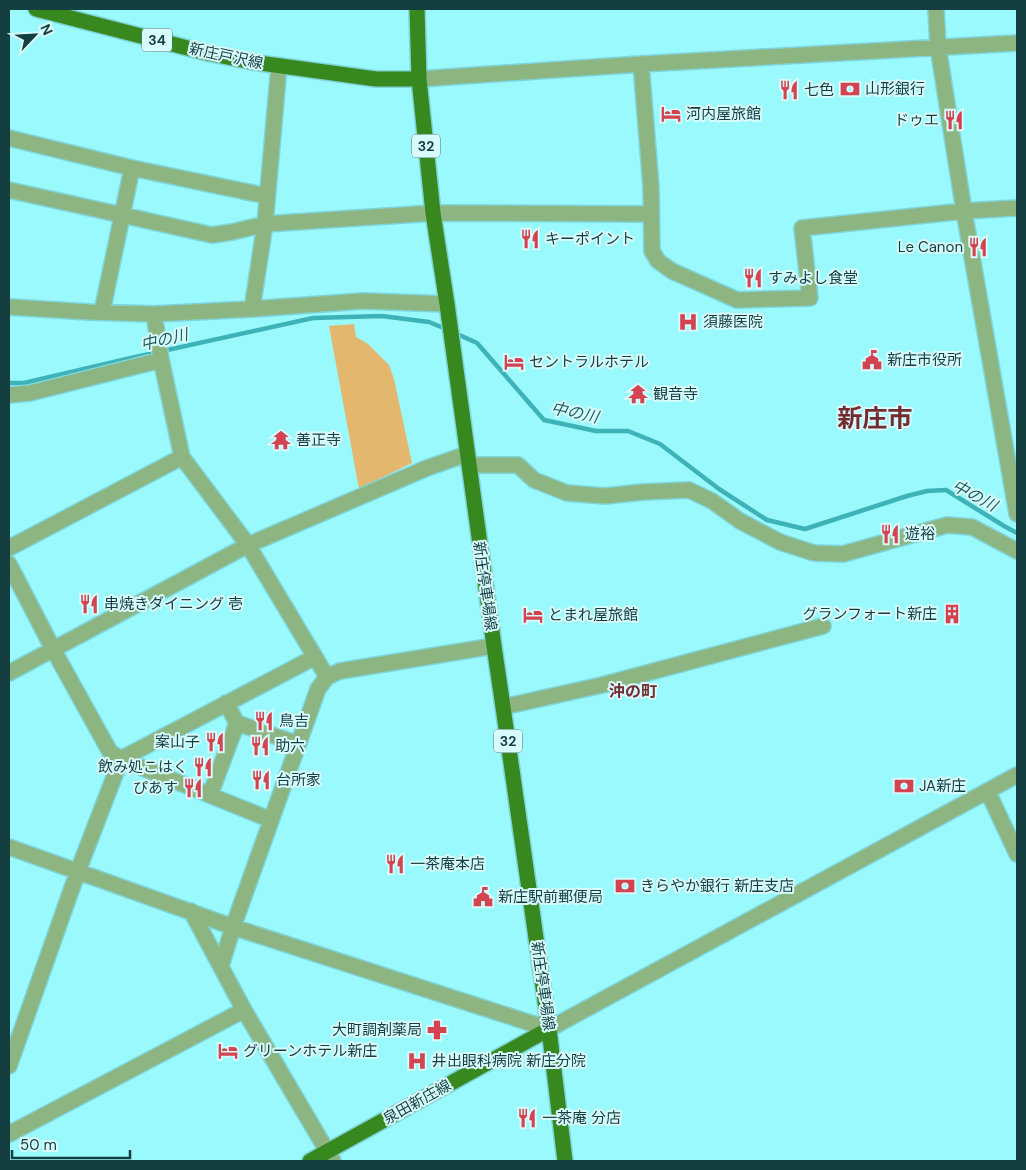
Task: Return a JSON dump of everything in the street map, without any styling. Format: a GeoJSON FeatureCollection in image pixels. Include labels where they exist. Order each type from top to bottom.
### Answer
{"type":"FeatureCollection","features":[{"type":"Feature","properties":{"kind":"main road","name":"新庄戸沢線"},"geometry":{"type":"LineString","coordinates":[[36,9],[207,53],[252,62],[376,79],[419,79]]}},
{"type":"Feature","properties":{"kind":"main road","name":"新庄停車場線"},"geometry":{"type":"LineString","coordinates":[[417,9],[419,79],[433,213],[549,1029],[565,1161]]}},
{"type":"Feature","properties":{"kind":"main road","name":"泉田新庄線"},"geometry":{"type":"LineString","coordinates":[[310,1161],[330,1156],[549,1029]]}},
{"type":"Feature","properties":{"kind":"street"},"geometry":{"type":"LineString","coordinates":[[936,9],[938,48],[964,212],[1017,514]]}},
{"type":"Feature","properties":{"kind":"street"},"geometry":{"type":"LineString","coordinates":[[419,79],[642,64],[1017,43]]}},
{"type":"Feature","properties":{"kind":"street"},"geometry":{"type":"LineString","coordinates":[[642,64],[651,186],[652,251],[658,261],[672,271],[737,300],[810,298],[802,228],[1017,208]]}},
{"type":"Feature","properties":{"kind":"street"},"geometry":{"type":"LineString","coordinates":[[252,309],[265,224],[279,66]]}},
{"type":"Feature","properties":{"kind":"street"},"geometry":{"type":"LineString","coordinates":[[9,138],[132,168],[267,196]]}},
{"type":"Feature","properties":{"kind":"street"},"geometry":{"type":"LineString","coordinates":[[102,312],[132,168]]}},
{"type":"Feature","properties":{"kind":"street"},"geometry":{"type":"LineString","coordinates":[[9,190],[212,236],[265,224],[433,213],[651,214]]}},
{"type":"Feature","properties":{"kind":"street"},"geometry":{"type":"LineString","coordinates":[[9,306],[154,314],[364,301],[447,304]]}},
{"type":"Feature","properties":{"kind":"street"},"geometry":{"type":"LineString","coordinates":[[154,314],[161,360],[182,457],[248,545],[327,677]]}},
{"type":"Feature","properties":{"kind":"street"},"geometry":{"type":"LineString","coordinates":[[9,395],[30,393],[161,360]]}},
{"type":"Feature","properties":{"kind":"street"},"geometry":{"type":"LineString","coordinates":[[9,548],[182,457]]}},
{"type":"Feature","properties":{"kind":"street"},"geometry":{"type":"LineString","coordinates":[[9,673],[248,545],[427,468],[468,460],[518,465],[534,480],[567,493],[606,496],[689,490],[712,501],[740,521],[780,542],[814,553],[843,554],[947,525],[972,528],[1017,551]]}},
{"type":"Feature","properties":{"kind":"street"},"geometry":{"type":"LineString","coordinates":[[9,564],[110,752],[121,759],[271,820]]}},
{"type":"Feature","properties":{"kind":"street"},"geometry":{"type":"LineString","coordinates":[[504,707],[602,686],[823,626]]}},
{"type":"Feature","properties":{"kind":"street"},"geometry":{"type":"LineString","coordinates":[[221,966],[233,927],[318,689],[327,677],[340,670],[494,646]]}},
{"type":"Feature","properties":{"kind":"street"},"geometry":{"type":"LineString","coordinates":[[9,1066],[78,871],[121,759],[315,656]]}},
{"type":"Feature","properties":{"kind":"street"},"geometry":{"type":"LineString","coordinates":[[210,795],[236,724],[226,703]]}},
{"type":"Feature","properties":{"kind":"street"},"geometry":{"type":"LineString","coordinates":[[236,724],[298,744]]}},
{"type":"Feature","properties":{"kind":"street"},"geometry":{"type":"LineString","coordinates":[[9,847],[233,927],[549,1029],[1017,775]]}},
{"type":"Feature","properties":{"kind":"street"},"geometry":{"type":"LineString","coordinates":[[988,792],[1017,854]]}},
{"type":"Feature","properties":{"kind":"street"},"geometry":{"type":"LineString","coordinates":[[191,911],[244,1010],[330,1156]]}},
{"type":"Feature","properties":{"kind":"street"},"geometry":{"type":"LineString","coordinates":[[9,1134],[244,1010]]}},
{"type":"Feature","properties":{"kind":"shaded area"},"geometry":{"type":"Polygon","coordinates":[[[354,324],[356,337],[368,344],[389,365],[394,379],[412,463],[359,489],[329,326],[354,324]]]}},
{"type":"Feature","properties":{"kind":"waterway","name":"中の川"},"geometry":{"type":"LineString","coordinates":[[9,383],[24,383],[313,318],[382,316],[429,322],[446,329]]}},
{"type":"Feature","properties":{"kind":"waterway","name":"中の川"},"geometry":{"type":"LineString","coordinates":[[455,333],[477,343],[544,420],[596,431],[628,431],[660,444],[719,489],[767,520],[805,529],[907,496],[927,491],[946,490],[1017,533]]}},
{"type":"Feature","properties":{"kind":"place","name":"山形銀行"},"geometry":{"type":"Point","coordinates":[850,89]}},
{"type":"Feature","properties":{"kind":"place","name":"七色"},"geometry":{"type":"Point","coordinates":[789,90]}},
{"type":"Feature","properties":{"kind":"place","name":"河内屋旅館"},"geometry":{"type":"Point","coordinates":[671,114]}},
{"type":"Feature","properties":{"kind":"place","name":"ドゥエ"},"geometry":{"type":"Point","coordinates":[954,120]}},
{"type":"Feature","properties":{"kind":"place","name":"キーポイント"},"geometry":{"type":"Point","coordinates":[530,239]}},
{"type":"Feature","properties":{"kind":"place","name":"Le Canon"},"geometry":{"type":"Point","coordinates":[978,247]}},
{"type":"Feature","properties":{"kind":"place","name":"すみよし食堂"},"geometry":{"type":"Point","coordinates":[753,278]}},
{"type":"Feature","properties":{"kind":"place","name":"須藤医院"},"geometry":{"type":"Point","coordinates":[688,322]}},
{"type":"Feature","properties":{"kind":"place","name":"新庄市役所"},"geometry":{"type":"Point","coordinates":[872,360]}},
{"type":"Feature","properties":{"kind":"place","name":"セントラルホテル"},"geometry":{"type":"Point","coordinates":[514,362]}},
{"type":"Feature","properties":{"kind":"place","name":"観音寺"},"geometry":{"type":"Point","coordinates":[638,394]}},
{"type":"Feature","properties":{"kind":"place","name":"善正寺"},"geometry":{"type":"Point","coordinates":[281,440]}},
{"type":"Feature","properties":{"kind":"place","name":"遊裕"},"geometry":{"type":"Point","coordinates":[890,534]}},
{"type":"Feature","properties":{"kind":"place","name":"串焼きダイニング 壱"},"geometry":{"type":"Point","coordinates":[89,604]}},
{"type":"Feature","properties":{"kind":"place","name":"グランフォート新庄"},"geometry":{"type":"Point","coordinates":[952,614]}},
{"type":"Feature","properties":{"kind":"place","name":"とまれ屋旅館"},"geometry":{"type":"Point","coordinates":[533,615]}},
{"type":"Feature","properties":{"kind":"place","name":"鳥吉"},"geometry":{"type":"Point","coordinates":[264,721]}},
{"type":"Feature","properties":{"kind":"place","name":"案山子"},"geometry":{"type":"Point","coordinates":[215,742]}},
{"type":"Feature","properties":{"kind":"place","name":"助六"},"geometry":{"type":"Point","coordinates":[260,746]}},
{"type":"Feature","properties":{"kind":"place","name":"飲み処こはく"},"geometry":{"type":"Point","coordinates":[203,767]}},
{"type":"Feature","properties":{"kind":"place","name":"台所家"},"geometry":{"type":"Point","coordinates":[261,780]}},
{"type":"Feature","properties":{"kind":"place","name":"JA新庄"},"geometry":{"type":"Point","coordinates":[904,786]}},
{"type":"Feature","properties":{"kind":"place","name":"ぴあす"},"geometry":{"type":"Point","coordinates":[193,788]}},
{"type":"Feature","properties":{"kind":"place","name":"一茶庵本店"},"geometry":{"type":"Point","coordinates":[395,864]}},
{"type":"Feature","properties":{"kind":"place","name":"きらやか銀行 新庄支店"},"geometry":{"type":"Point","coordinates":[625,886]}},
{"type":"Feature","properties":{"kind":"place","name":"新庄駅前郵便局"},"geometry":{"type":"Point","coordinates":[483,897]}},
{"type":"Feature","properties":{"kind":"place","name":"大町調剤薬局"},"geometry":{"type":"Point","coordinates":[437,1030]}},
{"type":"Feature","properties":{"kind":"place","name":"グリーンホテル新庄"},"geometry":{"type":"Point","coordinates":[228,1051]}},
{"type":"Feature","properties":{"kind":"place","name":"井出眼科病院 新庄分院"},"geometry":{"type":"Point","coordinates":[417,1061]}},
{"type":"Feature","properties":{"kind":"place","name":"一茶庵 分店"},"geometry":{"type":"Point","coordinates":[527,1118]}},
{"type":"Feature","properties":{"kind":"district","name":"新庄市"},"geometry":{"type":"Point","coordinates":[875,418]}},
{"type":"Feature","properties":{"kind":"district","name":"沖の町"},"geometry":{"type":"Point","coordinates":[633,691]}}]}
